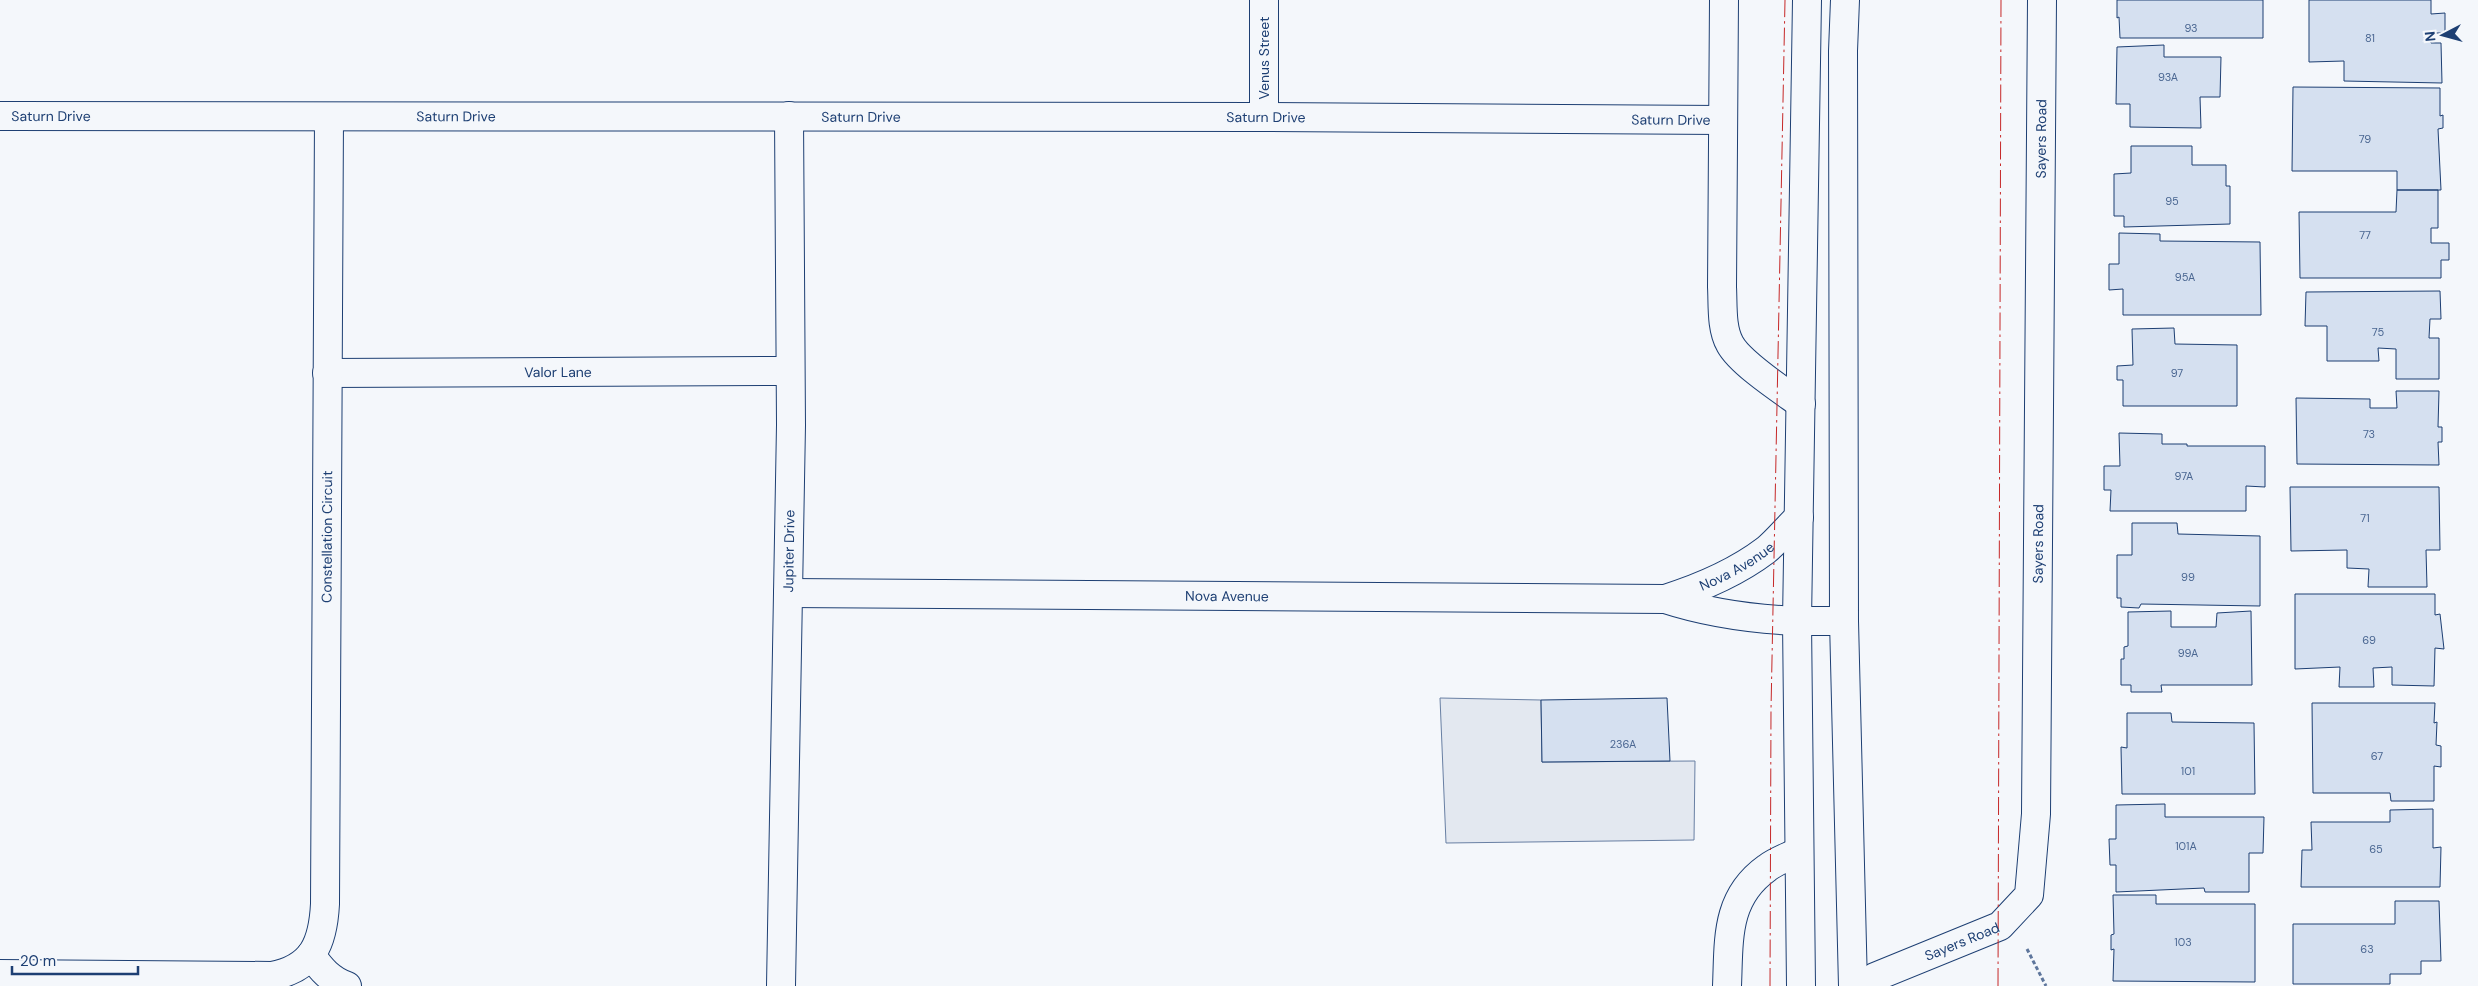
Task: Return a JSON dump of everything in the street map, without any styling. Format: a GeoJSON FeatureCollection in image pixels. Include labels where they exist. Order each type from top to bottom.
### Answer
{"type":"FeatureCollection","features":[{"type":"Feature","properties":{"kind":"street","name":"Venus Street"},"geometry":{"type":"LineString","coordinates":[[1264,0],[1264,117]]}},
{"type":"Feature","properties":{"kind":"street"},"geometry":{"type":"LineString","coordinates":[[1724,0],[1722,287],[1725,327],[1730,345],[1749,364],[1801,404]]}},
{"type":"Feature","properties":{"kind":"street"},"geometry":{"type":"LineString","coordinates":[[1800,986],[1796,621],[1807,0]]}},
{"type":"Feature","properties":{"kind":"street"},"geometry":{"type":"LineString","coordinates":[[1845,0],[1843,51],[1844,621],[1853,986]]}},
{"type":"Feature","properties":{"kind":"street","name":"Sayers Road"},"geometry":{"type":"LineString","coordinates":[[1863,986],[1875,977],[2000,926],[2029,895],[2036,814],[2042,0]]}},
{"type":"Feature","properties":{"kind":"street","name":"Saturn Drive"},"geometry":{"type":"LineString","coordinates":[[0,116],[1264,117],[1722,120]]}},
{"type":"Feature","properties":{"kind":"street","name":"Jupiter Drive"},"geometry":{"type":"LineString","coordinates":[[781,986],[788,593],[790,371],[789,116]]}},
{"type":"Feature","properties":{"kind":"street","name":"Constellation Circuit"},"geometry":{"type":"LineString","coordinates":[[0,974],[272,976],[297,968],[316,948],[321,934],[325,904],[329,117]]}},
{"type":"Feature","properties":{"kind":"street","name":"Valor Lane"},"geometry":{"type":"LineString","coordinates":[[327,373],[790,371]]}},
{"type":"Feature","properties":{"kind":"street","name":"Nova Avenue"},"geometry":{"type":"LineString","coordinates":[[1665,599],[1687,592],[1742,566],[1766,549],[1799,517]]}},
{"type":"Feature","properties":{"kind":"street","name":"Nova Avenue"},"geometry":{"type":"LineString","coordinates":[[788,593],[1665,599],[1687,606],[1748,618],[1844,621]]}},
{"type":"Feature","properties":{"kind":"street"},"geometry":{"type":"LineString","coordinates":[[1727,986],[1730,923],[1738,900],[1751,880],[1768,866],[1798,852]]}},
{"type":"Feature","properties":{"kind":"street"},"geometry":{"type":"LineString","coordinates":[[311,955],[323,972],[337,983],[347,986]]}},
{"type":"Feature","properties":{"kind":"shaded area"},"geometry":{"type":"Polygon","coordinates":[[[1440,698],[1541,700],[1542,762],[1695,761],[1694,840],[1446,843],[1440,698]]]}},
{"type":"Feature","properties":{"kind":"building"},"geometry":{"type":"Polygon","coordinates":[[[2117,0],[2263,0],[2263,38],[2120,38],[2117,0]]]}},
{"type":"Feature","properties":{"kind":"building"},"geometry":{"type":"Polygon","coordinates":[[[2309,0],[2431,0],[2431,14],[2445,13],[2445,33],[2430,33],[2431,43],[2441,43],[2442,83],[2344,81],[2344,61],[2309,62],[2309,0]]]}},
{"type":"Feature","properties":{"kind":"building"},"geometry":{"type":"Polygon","coordinates":[[[2164,45],[2164,57],[2221,57],[2220,97],[2200,97],[2201,128],[2130,127],[2130,104],[2116,104],[2117,47],[2164,45]]]}},
{"type":"Feature","properties":{"kind":"building"},"geometry":{"type":"Polygon","coordinates":[[[2293,87],[2440,88],[2440,116],[2443,115],[2443,128],[2438,129],[2441,190],[2397,190],[2397,171],[2292,171],[2293,87]]]}},
{"type":"Feature","properties":{"kind":"building"},"geometry":{"type":"Polygon","coordinates":[[[2131,146],[2192,146],[2192,165],[2226,165],[2226,186],[2230,186],[2230,224],[2124,227],[2124,216],[2114,216],[2114,174],[2131,173],[2131,146]]]}},
{"type":"Feature","properties":{"kind":"building"},"geometry":{"type":"Polygon","coordinates":[[[2397,190],[2438,190],[2438,228],[2431,228],[2431,243],[2449,243],[2449,260],[2441,260],[2441,278],[2300,278],[2299,212],[2396,212],[2397,190]]]}},
{"type":"Feature","properties":{"kind":"building"},"geometry":{"type":"Polygon","coordinates":[[[2119,233],[2160,234],[2160,241],[2260,242],[2261,315],[2123,315],[2123,289],[2109,290],[2109,264],[2119,264],[2119,233]]]}},
{"type":"Feature","properties":{"kind":"building"},"geometry":{"type":"Polygon","coordinates":[[[2440,291],[2441,319],[2430,319],[2429,338],[2439,338],[2439,379],[2396,379],[2396,349],[2378,348],[2379,361],[2327,361],[2327,326],[2305,326],[2306,292],[2440,291]]]}},
{"type":"Feature","properties":{"kind":"building"},"geometry":{"type":"Polygon","coordinates":[[[2174,328],[2175,344],[2237,345],[2237,406],[2123,406],[2123,380],[2117,380],[2117,366],[2133,365],[2132,329],[2174,328]]]}},
{"type":"Feature","properties":{"kind":"building"},"geometry":{"type":"Polygon","coordinates":[[[2396,391],[2439,391],[2438,427],[2442,427],[2442,442],[2438,442],[2439,465],[2297,464],[2296,398],[2370,399],[2370,408],[2397,408],[2396,391]]]}},
{"type":"Feature","properties":{"kind":"building"},"geometry":{"type":"Polygon","coordinates":[[[2119,433],[2162,434],[2162,444],[2187,444],[2187,446],[2265,446],[2265,487],[2246,486],[2246,511],[2110,511],[2111,490],[2104,490],[2104,466],[2120,466],[2119,433]]]}},
{"type":"Feature","properties":{"kind":"building"},"geometry":{"type":"Polygon","coordinates":[[[2290,487],[2439,487],[2440,550],[2426,550],[2427,587],[2368,587],[2369,569],[2347,568],[2347,550],[2291,551],[2290,487]]]}},
{"type":"Feature","properties":{"kind":"building"},"geometry":{"type":"Polygon","coordinates":[[[2132,523],[2177,523],[2178,534],[2260,536],[2260,606],[2141,604],[2139,608],[2121,607],[2121,598],[2117,598],[2117,555],[2132,555],[2132,523]]]}},
{"type":"Feature","properties":{"kind":"building"},"geometry":{"type":"Polygon","coordinates":[[[2295,594],[2435,594],[2435,615],[2440,614],[2444,649],[2435,648],[2434,686],[2392,685],[2392,667],[2373,668],[2374,687],[2339,687],[2340,667],[2295,669],[2295,594]]]}},
{"type":"Feature","properties":{"kind":"building"},"geometry":{"type":"Polygon","coordinates":[[[2171,611],[2171,627],[2216,627],[2217,613],[2251,611],[2252,685],[2161,685],[2162,692],[2131,692],[2131,685],[2121,685],[2121,659],[2124,659],[2124,647],[2128,646],[2128,612],[2171,611]]]}},
{"type":"Feature","properties":{"kind":"building"},"geometry":{"type":"Polygon","coordinates":[[[1667,698],[1670,761],[1542,762],[1541,700],[1667,698]]]}},
{"type":"Feature","properties":{"kind":"building"},"geometry":{"type":"Polygon","coordinates":[[[2312,703],[2435,703],[2434,723],[2437,722],[2436,745],[2441,746],[2441,767],[2434,766],[2434,801],[2391,801],[2390,793],[2313,793],[2312,703]]]}},
{"type":"Feature","properties":{"kind":"building"},"geometry":{"type":"Polygon","coordinates":[[[2127,713],[2171,713],[2172,722],[2254,723],[2255,794],[2122,794],[2121,747],[2127,748],[2127,713]]]}},
{"type":"Feature","properties":{"kind":"building"},"geometry":{"type":"Polygon","coordinates":[[[2165,804],[2165,817],[2264,817],[2263,853],[2249,853],[2249,892],[2205,892],[2204,888],[2116,892],[2116,865],[2110,865],[2109,839],[2116,839],[2116,805],[2165,804]]]}},
{"type":"Feature","properties":{"kind":"building"},"geometry":{"type":"Polygon","coordinates":[[[2433,809],[2433,848],[2441,847],[2440,887],[2301,887],[2302,850],[2312,850],[2311,822],[2390,822],[2390,810],[2433,809]]]}},
{"type":"Feature","properties":{"kind":"building"},"geometry":{"type":"Polygon","coordinates":[[[2113,895],[2156,895],[2156,904],[2255,904],[2255,982],[2113,981],[2114,949],[2111,950],[2111,935],[2114,934],[2113,895]]]}},
{"type":"Feature","properties":{"kind":"building"},"geometry":{"type":"Polygon","coordinates":[[[2395,901],[2439,901],[2441,961],[2421,961],[2421,974],[2390,974],[2390,984],[2293,984],[2293,924],[2395,924],[2395,901]]]}},
{"type":"Feature","properties":{"kind":"power"},"geometry":{"type":"LineString","coordinates":[[1770,986],[1771,710],[1785,0]]}},
{"type":"Feature","properties":{"kind":"power"},"geometry":{"type":"LineString","coordinates":[[1998,986],[2001,0]]}}]}
